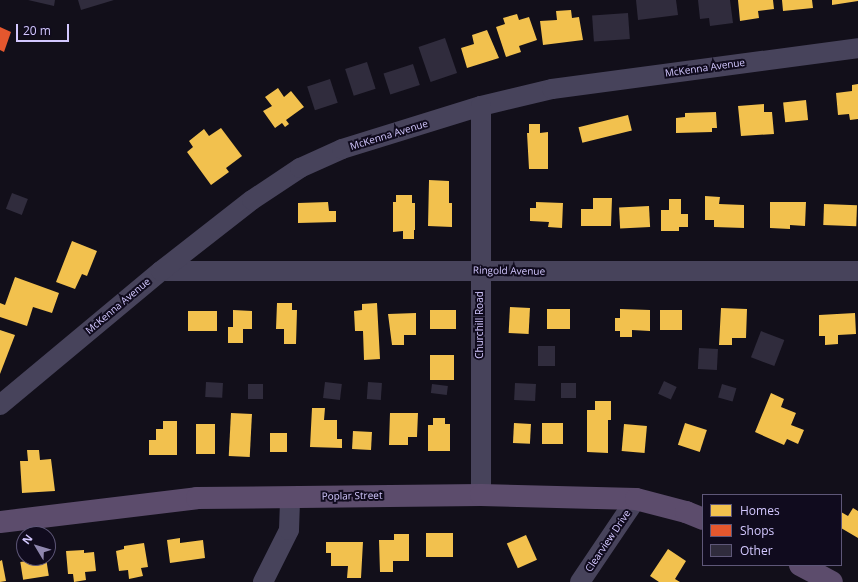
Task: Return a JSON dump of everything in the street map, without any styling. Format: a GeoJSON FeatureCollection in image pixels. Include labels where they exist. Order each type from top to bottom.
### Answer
{"type":"FeatureCollection","features":[{"type":"Feature","properties":{"kind":"main road","name":"Poplar Street"},"geometry":{"type":"LineString","coordinates":[[0,522],[197,498],[481,495],[636,500],[686,512],[702,519]]}},
{"type":"Feature","properties":{"kind":"main road"},"geometry":{"type":"LineString","coordinates":[[802,566],[832,582]]}},
{"type":"Feature","properties":{"kind":"street","name":"McKenna Avenue"},"geometry":{"type":"LineString","coordinates":[[0,405],[161,271],[252,200],[300,168],[342,149],[481,106],[552,89],[858,48]]}},
{"type":"Feature","properties":{"kind":"street","name":"Churchill Road"},"geometry":{"type":"LineString","coordinates":[[481,106],[481,495]]}},
{"type":"Feature","properties":{"kind":"street","name":"Ringold Avenue"},"geometry":{"type":"LineString","coordinates":[[161,271],[858,271]]}},
{"type":"Feature","properties":{"kind":"street"},"geometry":{"type":"LineString","coordinates":[[263,582],[289,530],[290,497]]}},
{"type":"Feature","properties":{"kind":"street","name":"Clearview Drive"},"geometry":{"type":"LineString","coordinates":[[580,582],[636,500]]}},
{"type":"Feature","properties":{"kind":"building: Homes"},"geometry":{"type":"Polygon","coordinates":[[[738,0],[773,0],[774,9],[758,11],[759,18],[740,21],[738,0]]]}},
{"type":"Feature","properties":{"kind":"building: Homes"},"geometry":{"type":"Polygon","coordinates":[[[782,0],[812,0],[813,8],[783,11],[782,0]]]}},
{"type":"Feature","properties":{"kind":"building: Homes"},"geometry":{"type":"Polygon","coordinates":[[[832,0],[858,0],[858,1],[832,5],[832,0]]]}},
{"type":"Feature","properties":{"kind":"building: Homes"},"geometry":{"type":"Polygon","coordinates":[[[571,10],[572,18],[579,17],[583,40],[543,45],[540,21],[557,20],[556,11],[571,10]]]}},
{"type":"Feature","properties":{"kind":"building: Homes"},"geometry":{"type":"Polygon","coordinates":[[[517,14],[519,20],[529,17],[537,40],[519,46],[521,52],[506,57],[496,27],[505,24],[503,18],[517,14]]]}},
{"type":"Feature","properties":{"kind":"building: Homes"},"geometry":{"type":"Polygon","coordinates":[[[487,30],[499,58],[467,68],[461,48],[474,44],[472,35],[487,30]]]}},
{"type":"Feature","properties":{"kind":"building: Homes"},"geometry":{"type":"Polygon","coordinates":[[[858,84],[858,119],[850,120],[849,114],[838,115],[836,93],[852,91],[852,85],[858,84]]]}},
{"type":"Feature","properties":{"kind":"building: Homes"},"geometry":{"type":"Polygon","coordinates":[[[278,88],[284,97],[291,91],[304,107],[286,120],[289,124],[285,127],[282,123],[275,128],[263,111],[272,106],[265,97],[278,88]]]}},
{"type":"Feature","properties":{"kind":"building: Homes"},"geometry":{"type":"Polygon","coordinates":[[[806,100],[808,120],[785,122],[783,102],[806,100]]]}},
{"type":"Feature","properties":{"kind":"building: Homes"},"geometry":{"type":"Polygon","coordinates":[[[764,104],[764,112],[772,112],[774,134],[741,136],[738,106],[764,104]]]}},
{"type":"Feature","properties":{"kind":"building: Homes"},"geometry":{"type":"Polygon","coordinates":[[[716,112],[717,128],[712,128],[712,132],[676,133],[676,118],[685,117],[685,113],[716,112]]]}},
{"type":"Feature","properties":{"kind":"building: Homes"},"geometry":{"type":"Polygon","coordinates":[[[628,115],[632,131],[582,143],[579,127],[628,115]]]}},
{"type":"Feature","properties":{"kind":"building: Homes"},"geometry":{"type":"Polygon","coordinates":[[[529,124],[540,124],[540,133],[548,132],[548,169],[529,169],[527,133],[529,133],[529,124]]]}},
{"type":"Feature","properties":{"kind":"building: Homes"},"geometry":{"type":"Polygon","coordinates":[[[221,128],[242,156],[226,168],[229,172],[211,185],[187,152],[193,147],[189,141],[204,129],[209,136],[221,128]]]}},
{"type":"Feature","properties":{"kind":"building: Homes"},"geometry":{"type":"Polygon","coordinates":[[[429,180],[449,181],[449,203],[452,203],[452,227],[428,226],[429,180]]]}},
{"type":"Feature","properties":{"kind":"building: Homes"},"geometry":{"type":"Polygon","coordinates":[[[396,195],[412,195],[412,203],[415,203],[414,239],[403,239],[403,231],[393,232],[393,202],[396,202],[396,195]]]}},
{"type":"Feature","properties":{"kind":"building: Homes"},"geometry":{"type":"Polygon","coordinates":[[[705,196],[720,197],[719,204],[744,205],[744,228],[714,227],[714,220],[705,220],[705,196]]]}},
{"type":"Feature","properties":{"kind":"building: Homes"},"geometry":{"type":"Polygon","coordinates":[[[593,198],[612,198],[611,226],[581,226],[581,209],[593,209],[593,198]]]}},
{"type":"Feature","properties":{"kind":"building: Homes"},"geometry":{"type":"Polygon","coordinates":[[[669,199],[681,199],[681,214],[688,214],[688,227],[679,227],[679,231],[661,231],[661,210],[669,210],[669,199]]]}},
{"type":"Feature","properties":{"kind":"building: Homes"},"geometry":{"type":"Polygon","coordinates":[[[328,202],[329,211],[336,211],[336,222],[298,223],[298,203],[328,202]]]}},
{"type":"Feature","properties":{"kind":"building: Homes"},"geometry":{"type":"Polygon","coordinates":[[[536,202],[563,203],[562,228],[548,227],[549,222],[530,221],[530,208],[536,208],[536,202]]]}},
{"type":"Feature","properties":{"kind":"building: Homes"},"geometry":{"type":"Polygon","coordinates":[[[770,202],[806,202],[805,226],[790,225],[790,229],[770,228],[770,202]]]}},
{"type":"Feature","properties":{"kind":"building: Homes"},"geometry":{"type":"Polygon","coordinates":[[[824,204],[857,205],[856,226],[823,225],[824,204]]]}},
{"type":"Feature","properties":{"kind":"building: Homes"},"geometry":{"type":"Polygon","coordinates":[[[649,206],[650,227],[620,229],[619,208],[649,206]]]}},
{"type":"Feature","properties":{"kind":"building: Homes"},"geometry":{"type":"Polygon","coordinates":[[[72,241],[97,251],[87,276],[82,274],[75,289],[56,282],[72,241]]]}},
{"type":"Feature","properties":{"kind":"building: Homes"},"geometry":{"type":"Polygon","coordinates":[[[15,277],[59,293],[52,313],[33,307],[27,326],[0,317],[0,303],[5,305],[15,277]]]}},
{"type":"Feature","properties":{"kind":"building: Homes"},"geometry":{"type":"Polygon","coordinates":[[[277,303],[292,303],[292,310],[297,310],[296,344],[284,344],[284,329],[276,329],[277,303]]]}},
{"type":"Feature","properties":{"kind":"building: Homes"},"geometry":{"type":"Polygon","coordinates":[[[377,303],[380,359],[364,360],[363,331],[355,331],[354,311],[362,310],[362,304],[377,303]]]}},
{"type":"Feature","properties":{"kind":"building: Homes"},"geometry":{"type":"Polygon","coordinates":[[[510,307],[530,308],[529,334],[509,333],[510,307]]]}},
{"type":"Feature","properties":{"kind":"building: Homes"},"geometry":{"type":"Polygon","coordinates":[[[721,308],[747,309],[746,338],[732,338],[732,345],[719,345],[721,308]]]}},
{"type":"Feature","properties":{"kind":"building: Homes"},"geometry":{"type":"Polygon","coordinates":[[[547,309],[570,309],[570,329],[547,329],[547,309]]]}},
{"type":"Feature","properties":{"kind":"building: Homes"},"geometry":{"type":"Polygon","coordinates":[[[620,309],[650,310],[650,331],[632,330],[632,337],[620,337],[620,331],[615,331],[615,318],[620,318],[620,309]]]}},
{"type":"Feature","properties":{"kind":"building: Homes"},"geometry":{"type":"Polygon","coordinates":[[[233,310],[252,311],[252,329],[243,329],[243,343],[228,343],[228,327],[233,327],[233,310]]]}},
{"type":"Feature","properties":{"kind":"building: Homes"},"geometry":{"type":"Polygon","coordinates":[[[430,310],[456,310],[456,329],[430,329],[430,310]]]}},
{"type":"Feature","properties":{"kind":"building: Homes"},"geometry":{"type":"Polygon","coordinates":[[[660,310],[682,310],[682,330],[660,330],[660,310]]]}},
{"type":"Feature","properties":{"kind":"building: Homes"},"geometry":{"type":"Polygon","coordinates":[[[188,311],[217,311],[217,331],[188,331],[188,311]]]}},
{"type":"Feature","properties":{"kind":"building: Homes"},"geometry":{"type":"Polygon","coordinates":[[[416,313],[416,335],[404,335],[404,345],[392,345],[388,314],[416,313]]]}},
{"type":"Feature","properties":{"kind":"building: Homes"},"geometry":{"type":"Polygon","coordinates":[[[855,313],[856,334],[838,335],[838,344],[825,345],[825,336],[819,336],[819,315],[855,313]]]}},
{"type":"Feature","properties":{"kind":"building: Homes"},"geometry":{"type":"Polygon","coordinates":[[[0,330],[15,335],[0,374],[0,330]]]}},
{"type":"Feature","properties":{"kind":"building: Homes"},"geometry":{"type":"Polygon","coordinates":[[[430,355],[454,355],[454,380],[430,380],[430,355]]]}},
{"type":"Feature","properties":{"kind":"building: Homes"},"geometry":{"type":"Polygon","coordinates":[[[771,393],[784,399],[781,407],[796,413],[791,425],[804,430],[798,444],[787,439],[784,445],[755,432],[771,393]]]}},
{"type":"Feature","properties":{"kind":"building: Homes"},"geometry":{"type":"Polygon","coordinates":[[[595,401],[611,401],[611,420],[608,420],[608,453],[587,452],[587,410],[595,410],[595,401]]]}},
{"type":"Feature","properties":{"kind":"building: Homes"},"geometry":{"type":"Polygon","coordinates":[[[312,408],[325,408],[324,420],[337,420],[337,439],[342,439],[342,448],[310,447],[312,408]]]}},
{"type":"Feature","properties":{"kind":"building: Homes"},"geometry":{"type":"Polygon","coordinates":[[[231,413],[252,414],[250,457],[229,456],[231,413]]]}},
{"type":"Feature","properties":{"kind":"building: Homes"},"geometry":{"type":"Polygon","coordinates":[[[390,413],[418,413],[417,437],[408,437],[408,445],[389,445],[390,413]]]}},
{"type":"Feature","properties":{"kind":"building: Homes"},"geometry":{"type":"Polygon","coordinates":[[[433,418],[445,418],[445,424],[450,424],[450,451],[428,451],[428,425],[433,425],[433,418]]]}},
{"type":"Feature","properties":{"kind":"building: Homes"},"geometry":{"type":"Polygon","coordinates":[[[163,421],[177,421],[177,455],[149,455],[149,440],[156,440],[156,429],[163,429],[163,421]]]}},
{"type":"Feature","properties":{"kind":"building: Homes"},"geometry":{"type":"Polygon","coordinates":[[[514,423],[531,424],[530,444],[513,443],[514,423]]]}},
{"type":"Feature","properties":{"kind":"building: Homes"},"geometry":{"type":"Polygon","coordinates":[[[542,423],[563,423],[563,444],[542,444],[542,423]]]}},
{"type":"Feature","properties":{"kind":"building: Homes"},"geometry":{"type":"Polygon","coordinates":[[[685,423],[707,430],[700,452],[678,445],[685,423]]]}},
{"type":"Feature","properties":{"kind":"building: Homes"},"geometry":{"type":"Polygon","coordinates":[[[196,424],[215,424],[215,454],[196,454],[196,424]]]}},
{"type":"Feature","properties":{"kind":"building: Homes"},"geometry":{"type":"Polygon","coordinates":[[[624,424],[647,426],[645,453],[622,451],[624,424]]]}},
{"type":"Feature","properties":{"kind":"building: Homes"},"geometry":{"type":"Polygon","coordinates":[[[353,431],[372,432],[371,450],[352,449],[353,431]]]}},
{"type":"Feature","properties":{"kind":"building: Homes"},"geometry":{"type":"Polygon","coordinates":[[[270,433],[287,433],[287,452],[270,452],[270,433]]]}},
{"type":"Feature","properties":{"kind":"building: Homes"},"geometry":{"type":"Polygon","coordinates":[[[27,450],[39,450],[40,460],[51,459],[55,491],[22,493],[20,461],[28,461],[27,450]]]}},
{"type":"Feature","properties":{"kind":"building: Homes"},"geometry":{"type":"Polygon","coordinates":[[[853,508],[858,511],[858,538],[842,529],[842,513],[848,516],[853,508]]]}},
{"type":"Feature","properties":{"kind":"building: Homes"},"geometry":{"type":"Polygon","coordinates":[[[426,533],[453,533],[453,557],[426,557],[426,533]]]}},
{"type":"Feature","properties":{"kind":"building: Homes"},"geometry":{"type":"Polygon","coordinates":[[[394,534],[409,534],[409,561],[393,561],[393,572],[380,572],[379,540],[394,540],[394,534]]]}},
{"type":"Feature","properties":{"kind":"building: Homes"},"geometry":{"type":"Polygon","coordinates":[[[526,535],[537,560],[518,568],[507,544],[526,535]]]}},
{"type":"Feature","properties":{"kind":"building: Homes"},"geometry":{"type":"Polygon","coordinates":[[[180,538],[180,543],[203,540],[205,558],[170,563],[167,540],[180,538]]]}},
{"type":"Feature","properties":{"kind":"building: Homes"},"geometry":{"type":"Polygon","coordinates":[[[326,542],[363,542],[361,578],[347,578],[348,566],[331,566],[331,553],[326,553],[326,542]]]}},
{"type":"Feature","properties":{"kind":"building: Homes"},"geometry":{"type":"Polygon","coordinates":[[[144,543],[148,567],[141,568],[143,576],[129,579],[128,570],[119,571],[116,551],[124,549],[124,546],[144,543]]]}},
{"type":"Feature","properties":{"kind":"building: Homes"},"geometry":{"type":"Polygon","coordinates":[[[668,549],[686,561],[675,579],[680,582],[659,582],[650,576],[668,549]]]}},
{"type":"Feature","properties":{"kind":"building: Homes"},"geometry":{"type":"Polygon","coordinates":[[[84,550],[84,553],[94,552],[96,571],[85,572],[86,580],[74,582],[73,574],[68,574],[66,551],[84,550]]]}},
{"type":"Feature","properties":{"kind":"building: Homes"},"geometry":{"type":"Polygon","coordinates":[[[2,560],[6,581],[0,582],[0,561],[2,560]]]}},
{"type":"Feature","properties":{"kind":"building: Homes"},"geometry":{"type":"Polygon","coordinates":[[[21,566],[47,566],[49,576],[23,580],[21,566]]]}},
{"type":"Feature","properties":{"kind":"building: Shops"},"geometry":{"type":"Polygon","coordinates":[[[0,27],[11,32],[4,52],[0,50],[0,27]]]}},
{"type":"Feature","properties":{"kind":"building: Other"},"geometry":{"type":"Polygon","coordinates":[[[28,0],[55,0],[54,6],[28,0]]]}},
{"type":"Feature","properties":{"kind":"building: Other"},"geometry":{"type":"Polygon","coordinates":[[[78,0],[114,0],[81,10],[78,0]]]}},
{"type":"Feature","properties":{"kind":"building: Other"},"geometry":{"type":"Polygon","coordinates":[[[636,0],[676,0],[678,15],[638,20],[636,0]]]}},
{"type":"Feature","properties":{"kind":"building: Other"},"geometry":{"type":"Polygon","coordinates":[[[698,0],[730,0],[733,23],[710,26],[709,18],[700,19],[698,0]]]}},
{"type":"Feature","properties":{"kind":"building: Other"},"geometry":{"type":"Polygon","coordinates":[[[628,13],[630,39],[594,41],[592,16],[628,13]]]}},
{"type":"Feature","properties":{"kind":"building: Other"},"geometry":{"type":"Polygon","coordinates":[[[445,38],[457,73],[431,82],[419,47],[445,38]]]}},
{"type":"Feature","properties":{"kind":"building: Other"},"geometry":{"type":"Polygon","coordinates":[[[367,62],[376,89],[354,96],[345,69],[367,62]]]}},
{"type":"Feature","properties":{"kind":"building: Other"},"geometry":{"type":"Polygon","coordinates":[[[413,64],[420,85],[390,95],[384,74],[413,64]]]}},
{"type":"Feature","properties":{"kind":"building: Other"},"geometry":{"type":"Polygon","coordinates":[[[330,79],[338,103],[315,110],[307,86],[330,79]]]}},
{"type":"Feature","properties":{"kind":"building: Other"},"geometry":{"type":"Polygon","coordinates":[[[12,193],[28,199],[22,215],[6,209],[12,193]]]}},
{"type":"Feature","properties":{"kind":"building: Other"},"geometry":{"type":"Polygon","coordinates":[[[761,331],[784,340],[774,366],[751,357],[761,331]]]}},
{"type":"Feature","properties":{"kind":"building: Other"},"geometry":{"type":"Polygon","coordinates":[[[538,346],[555,346],[555,366],[538,366],[538,346]]]}},
{"type":"Feature","properties":{"kind":"building: Other"},"geometry":{"type":"Polygon","coordinates":[[[699,348],[718,349],[717,370],[698,369],[699,348]]]}},
{"type":"Feature","properties":{"kind":"building: Other"},"geometry":{"type":"Polygon","coordinates":[[[664,381],[677,387],[671,400],[658,394],[664,381]]]}},
{"type":"Feature","properties":{"kind":"building: Other"},"geometry":{"type":"Polygon","coordinates":[[[206,382],[223,383],[222,398],[205,397],[206,382]]]}},
{"type":"Feature","properties":{"kind":"building: Other"},"geometry":{"type":"Polygon","coordinates":[[[325,382],[342,384],[340,400],[323,398],[325,382]]]}},
{"type":"Feature","properties":{"kind":"building: Other"},"geometry":{"type":"Polygon","coordinates":[[[368,382],[382,383],[381,400],[367,399],[368,382]]]}},
{"type":"Feature","properties":{"kind":"building: Other"},"geometry":{"type":"Polygon","coordinates":[[[515,383],[536,384],[535,401],[514,400],[515,383]]]}},
{"type":"Feature","properties":{"kind":"building: Other"},"geometry":{"type":"Polygon","coordinates":[[[561,383],[576,383],[576,398],[561,398],[561,383]]]}},
{"type":"Feature","properties":{"kind":"building: Other"},"geometry":{"type":"Polygon","coordinates":[[[248,384],[263,384],[263,399],[248,399],[248,384]]]}},
{"type":"Feature","properties":{"kind":"building: Other"},"geometry":{"type":"Polygon","coordinates":[[[432,384],[448,386],[447,395],[431,393],[432,384]]]}},
{"type":"Feature","properties":{"kind":"building: Other"},"geometry":{"type":"Polygon","coordinates":[[[722,384],[736,388],[733,402],[718,397],[722,384]]]}}]}
